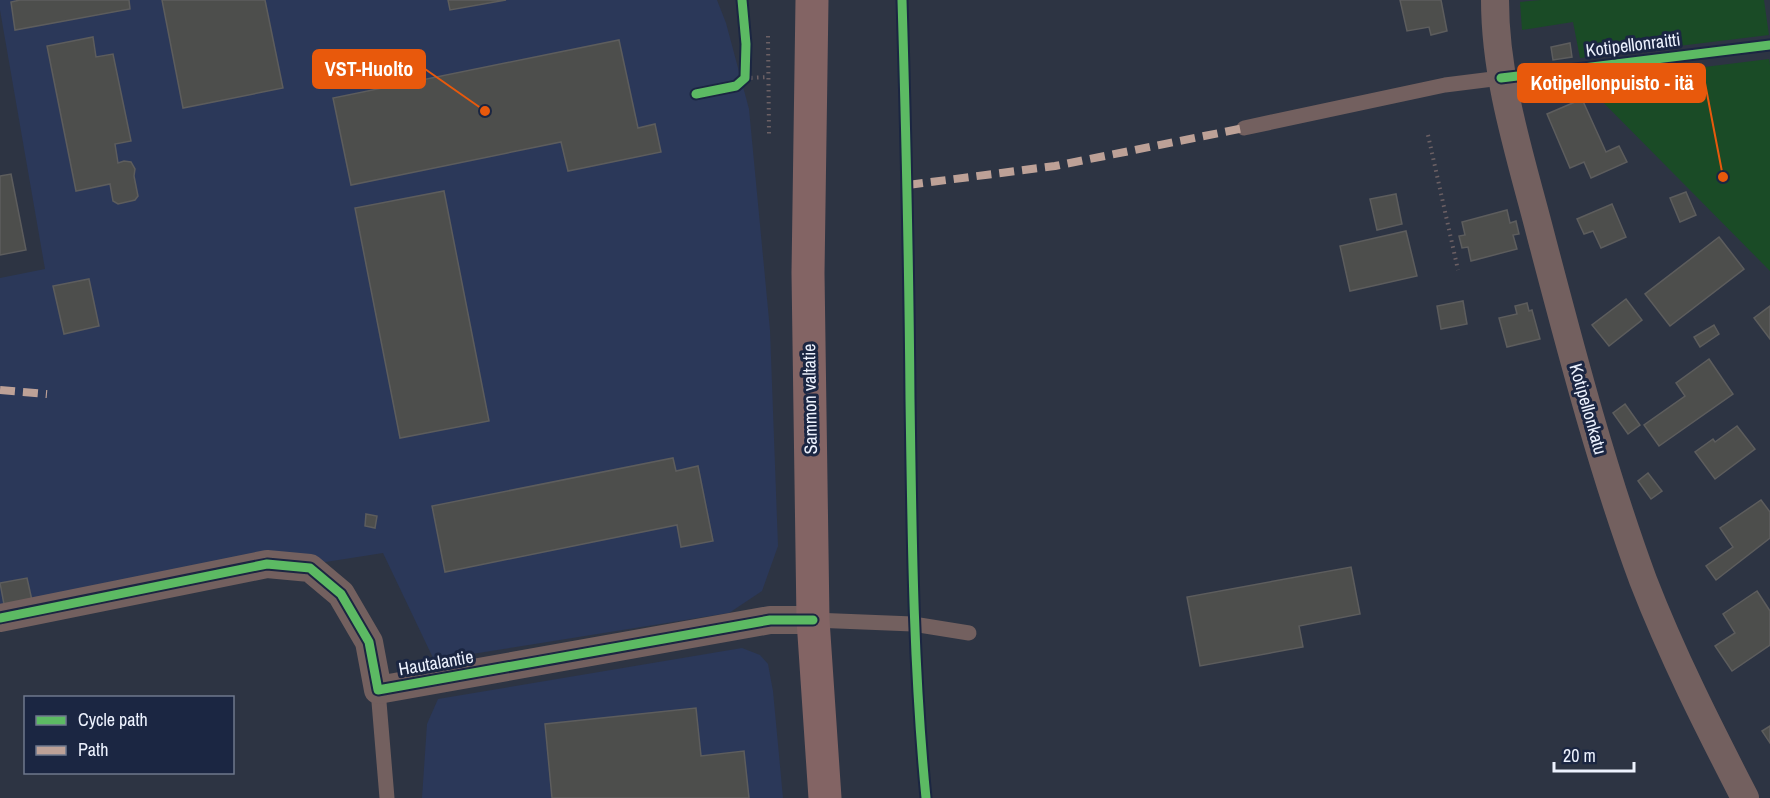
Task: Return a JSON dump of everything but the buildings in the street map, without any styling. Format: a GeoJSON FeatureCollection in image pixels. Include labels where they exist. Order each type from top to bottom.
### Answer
{"type":"FeatureCollection","features":[{"type":"Feature","properties":{"kind":"main road","name":"Sammon valtatie"},"geometry":{"type":"LineString","coordinates":[[812,0],[808,273],[813,620],[825,798]]}},
{"type":"Feature","properties":{"kind":"street","name":"Kotipellonkatu"},"geometry":{"type":"LineString","coordinates":[[1495,0],[1501,78],[1604,466],[1644,580],[1686,683],[1745,798]]}},
{"type":"Feature","properties":{"kind":"street","name":"Hautalantie"},"geometry":{"type":"LineString","coordinates":[[0,618],[267,564],[310,568],[340,594],[369,642],[378,690],[770,620],[813,620]]}},
{"type":"Feature","properties":{"kind":"lane"},"geometry":{"type":"LineString","coordinates":[[1244,128],[1445,85],[1501,78]]}},
{"type":"Feature","properties":{"kind":"lane"},"geometry":{"type":"LineString","coordinates":[[813,620],[914,624],[969,633]]}},
{"type":"Feature","properties":{"kind":"lane"},"geometry":{"type":"LineString","coordinates":[[378,690],[387,798]]}},
{"type":"Feature","properties":{"kind":"path"},"geometry":{"type":"LineString","coordinates":[[768,36],[769,134]]}},
{"type":"Feature","properties":{"kind":"path"},"geometry":{"type":"LineString","coordinates":[[736,86],[745,74],[768,78]]}},
{"type":"Feature","properties":{"kind":"path"},"geometry":{"type":"LineString","coordinates":[[1428,135],[1458,270]]}},
{"type":"Feature","properties":{"kind":"shaded area"},"geometry":{"type":"Polygon","coordinates":[[[0,0],[717,0],[726,23],[749,109],[770,330],[778,546],[762,591],[729,613],[434,660],[383,553],[0,613],[0,278],[45,269],[0,0]]]}},
{"type":"Feature","properties":{"kind":"shaded area"},"geometry":{"type":"Polygon","coordinates":[[[742,648],[760,655],[768,664],[773,691],[783,798],[422,798],[427,724],[438,699],[742,648]]]}},
{"type":"Feature","properties":{"kind":"green space"},"geometry":{"type":"Polygon","coordinates":[[[1541,0],[1764,0],[1769,35],[1580,58],[1573,22],[1522,30],[1520,2],[1541,0]]]}},
{"type":"Feature","properties":{"kind":"green space"},"geometry":{"type":"Polygon","coordinates":[[[1769,59],[1770,65],[1770,271],[1583,82],[1769,59]]]}},
{"type":"Feature","properties":{"kind":"marked path"},"geometry":{"type":"LineString","coordinates":[[908,185],[1055,166],[1244,128]]}},
{"type":"Feature","properties":{"kind":"marked path"},"geometry":{"type":"LineString","coordinates":[[0,390],[47,394]]}},
{"type":"Feature","properties":{"kind":"cycle path"},"geometry":{"type":"LineString","coordinates":[[696,94],[736,86],[745,78],[746,44],[742,0]]}},
{"type":"Feature","properties":{"kind":"cycle path"},"geometry":{"type":"LineString","coordinates":[[902,0],[914,599],[918,698],[926,798]]}},
{"type":"Feature","properties":{"kind":"cycle path","name":"Kotipellonraitti"},"geometry":{"type":"LineString","coordinates":[[1501,78],[1770,45]]}},
{"type":"Feature","properties":{"kind":"cycle path"},"geometry":{"type":"LineString","coordinates":[[0,618],[267,564],[310,568],[341,594],[369,642],[378,690],[770,620],[813,620]]}},
{"type":"Feature","properties":{"kind":"place","name":"VST-Huolto"},"geometry":{"type":"Point","coordinates":[485,111]}},
{"type":"Feature","properties":{"kind":"place","name":"Kotipellonpuisto - itä"},"geometry":{"type":"Point","coordinates":[1723,177]}}]}
